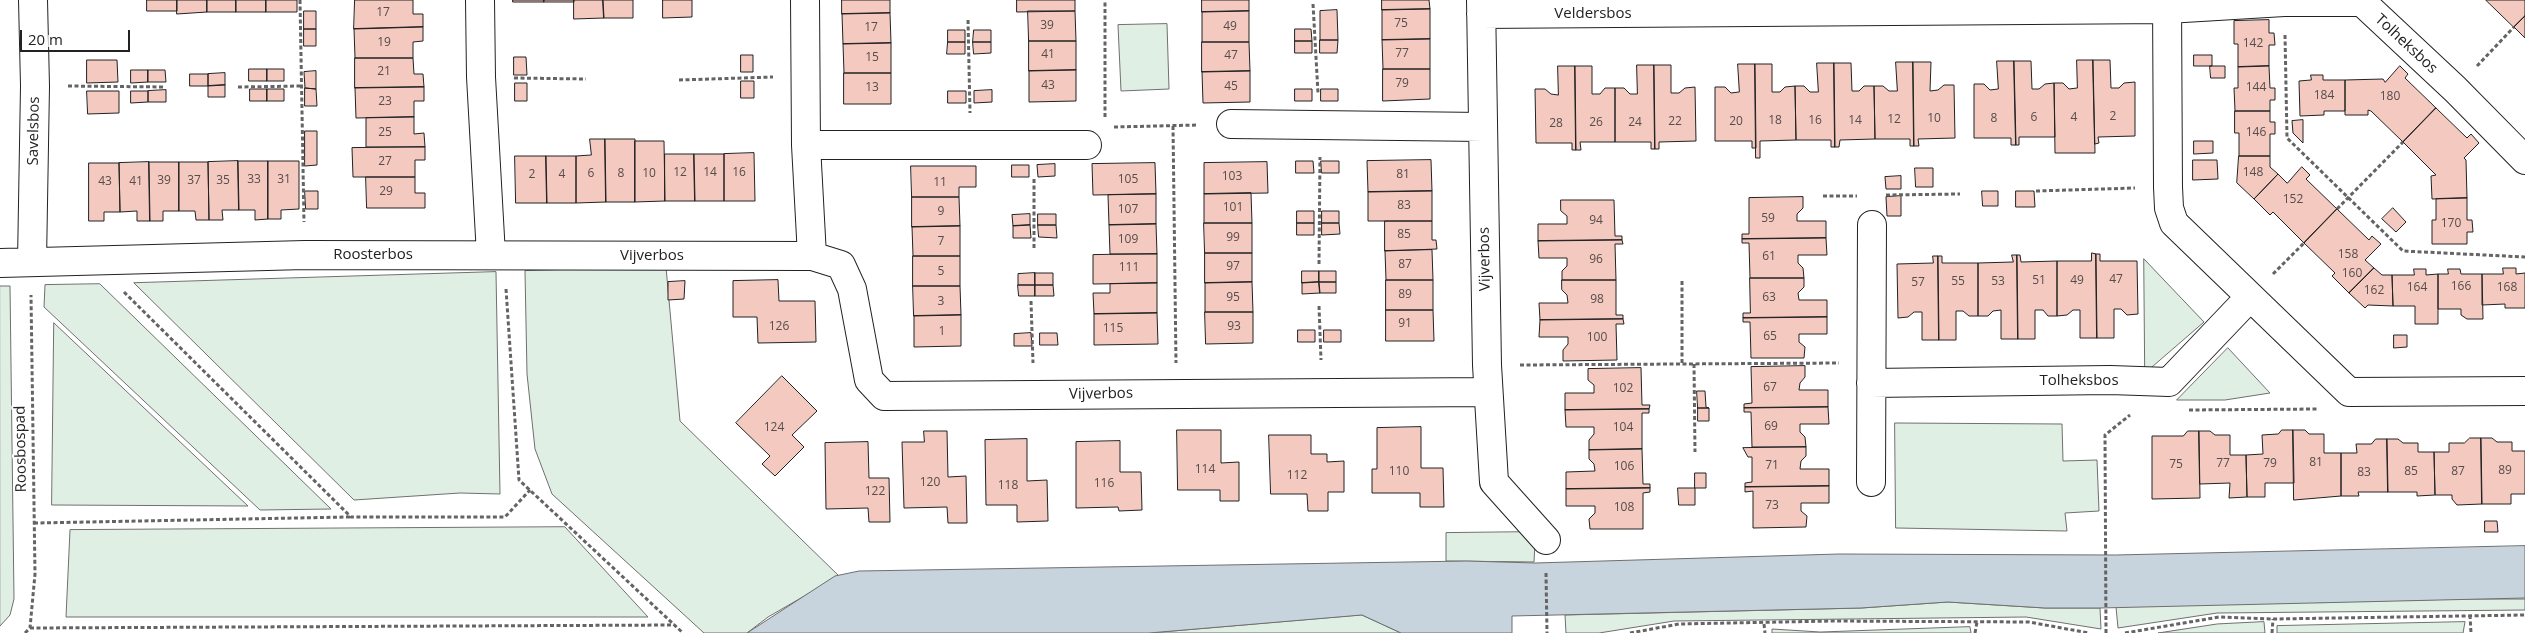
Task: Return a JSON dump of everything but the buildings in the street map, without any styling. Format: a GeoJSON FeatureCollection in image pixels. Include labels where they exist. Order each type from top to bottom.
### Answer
{"type":"FeatureCollection","features":[{"type":"Feature","properties":{"kind":"street","name":"Savelsbos"},"geometry":{"type":"LineString","coordinates":[[32,262],[35,86],[33,0]]}},
{"type":"Feature","properties":{"kind":"street"},"geometry":{"type":"LineString","coordinates":[[480,0],[481,77],[491,255]]}},
{"type":"Feature","properties":{"kind":"street"},"geometry":{"type":"LineString","coordinates":[[805,0],[806,145],[812,256]]}},
{"type":"Feature","properties":{"kind":"street","name":"Tolheksbos"},"geometry":{"type":"LineString","coordinates":[[2167,4],[2362,2],[2454,89],[2525,160]]}},
{"type":"Feature","properties":{"kind":"street"},"geometry":{"type":"LineString","coordinates":[[2167,4],[2168,187],[2174,223],[2349,392],[2525,392]]}},
{"type":"Feature","properties":{"kind":"street","name":"Veldersbos"},"geometry":{"type":"LineString","coordinates":[[1481,7],[2167,4]]}},
{"type":"Feature","properties":{"kind":"street","name":"Vijverbos"},"geometry":{"type":"LineString","coordinates":[[1481,7],[1488,378],[1494,482],[1546,540]]}},
{"type":"Feature","properties":{"kind":"street"},"geometry":{"type":"LineString","coordinates":[[1231,124],[1483,127]]}},
{"type":"Feature","properties":{"kind":"street"},"geometry":{"type":"LineString","coordinates":[[806,145],[1034,143],[1087,145]]}},
{"type":"Feature","properties":{"kind":"street"},"geometry":{"type":"LineString","coordinates":[[1871,482],[1872,225]]}},
{"type":"Feature","properties":{"kind":"street","name":"Roosterbos"},"geometry":{"type":"LineString","coordinates":[[0,263],[305,255],[491,255]]}},
{"type":"Feature","properties":{"kind":"street","name":"Vijverbos"},"geometry":{"type":"LineString","coordinates":[[491,255],[812,256],[840,265],[852,289],[869,380],[884,396],[1323,393],[1488,378]]}},
{"type":"Feature","properties":{"kind":"street"},"geometry":{"type":"LineString","coordinates":[[2169,382],[2250,298]]}},
{"type":"Feature","properties":{"kind":"street","name":"Tolheksbos"},"geometry":{"type":"LineString","coordinates":[[1871,373],[2169,382]]}},
{"type":"Feature","properties":{"kind":"path"},"geometry":{"type":"LineString","coordinates":[[300,0],[305,255]]}},
{"type":"Feature","properties":{"kind":"path"},"geometry":{"type":"LineString","coordinates":[[1105,0],[1105,127],[1231,124]]}},
{"type":"Feature","properties":{"kind":"path"},"geometry":{"type":"LineString","coordinates":[[2284,2],[2287,138],[2403,251],[2525,257]]}},
{"type":"Feature","properties":{"kind":"path"},"geometry":{"type":"LineString","coordinates":[[968,20],[970,144]]}},
{"type":"Feature","properties":{"kind":"path"},"geometry":{"type":"LineString","coordinates":[[680,80],[806,76]]}},
{"type":"Feature","properties":{"kind":"path"},"geometry":{"type":"LineString","coordinates":[[481,77],[586,79]]}},
{"type":"Feature","properties":{"kind":"path"},"geometry":{"type":"LineString","coordinates":[[35,86],[165,87]]}},
{"type":"Feature","properties":{"kind":"path"},"geometry":{"type":"LineString","coordinates":[[238,87],[301,86]]}},
{"type":"Feature","properties":{"kind":"path"},"geometry":{"type":"LineString","coordinates":[[1173,126],[1176,393]]}},
{"type":"Feature","properties":{"kind":"path"},"geometry":{"type":"LineString","coordinates":[[2337,209],[2403,142]]}},
{"type":"Feature","properties":{"kind":"path"},"geometry":{"type":"LineString","coordinates":[[1034,143],[1034,249]]}},
{"type":"Feature","properties":{"kind":"path"},"geometry":{"type":"LineString","coordinates":[[2036,191],[2168,187]]}},
{"type":"Feature","properties":{"kind":"path"},"geometry":{"type":"LineString","coordinates":[[1882,195],[1960,194]]}},
{"type":"Feature","properties":{"kind":"path"},"geometry":{"type":"LineString","coordinates":[[1823,196],[1863,196]]}},
{"type":"Feature","properties":{"kind":"path"},"geometry":{"type":"LineString","coordinates":[[2250,298],[2304,243]]}},
{"type":"Feature","properties":{"kind":"path"},"geometry":{"type":"LineString","coordinates":[[491,255],[505,274],[519,480],[683,633]]}},
{"type":"Feature","properties":{"kind":"path"},"geometry":{"type":"LineString","coordinates":[[91,260],[351,517]]}},
{"type":"Feature","properties":{"kind":"path","name":"Roosbospad"},"geometry":{"type":"LineString","coordinates":[[30,628],[35,574],[30,317],[32,262]]}},
{"type":"Feature","properties":{"kind":"path"},"geometry":{"type":"LineString","coordinates":[[1682,281],[1682,364]]}},
{"type":"Feature","properties":{"kind":"path"},"geometry":{"type":"LineString","coordinates":[[1031,301],[1034,395]]}},
{"type":"Feature","properties":{"kind":"path"},"geometry":{"type":"LineString","coordinates":[[1319,306],[1323,393]]}},
{"type":"Feature","properties":{"kind":"path"},"geometry":{"type":"LineString","coordinates":[[1488,378],[1682,364],[1871,373]]}},
{"type":"Feature","properties":{"kind":"path"},"geometry":{"type":"LineString","coordinates":[[1694,364],[1695,452]]}},
{"type":"Feature","properties":{"kind":"path"},"geometry":{"type":"LineString","coordinates":[[2106,633],[2105,435],[2169,382]]}},
{"type":"Feature","properties":{"kind":"path"},"geometry":{"type":"LineString","coordinates":[[2183,410],[2318,408],[2349,392]]}},
{"type":"Feature","properties":{"kind":"path"},"geometry":{"type":"LineString","coordinates":[[34,523],[351,517],[505,517],[530,490]]}},
{"type":"Feature","properties":{"kind":"path"},"geometry":{"type":"LineString","coordinates":[[1546,540],[1547,631]]}},
{"type":"Feature","properties":{"kind":"path"},"geometry":{"type":"LineString","coordinates":[[2470,615],[2471,633]]}},
{"type":"Feature","properties":{"kind":"path"},"geometry":{"type":"LineString","coordinates":[[2125,633],[2219,617],[2273,619],[2525,615]]}},
{"type":"Feature","properties":{"kind":"path"},"geometry":{"type":"LineString","coordinates":[[2272,633],[2273,619]]}},
{"type":"Feature","properties":{"kind":"path"},"geometry":{"type":"LineString","coordinates":[[1975,633],[1977,622]]}},
{"type":"Feature","properties":{"kind":"path"},"geometry":{"type":"LineString","coordinates":[[1630,633],[1679,624],[1977,622],[2029,622],[2089,633]]}},
{"type":"Feature","properties":{"kind":"path"},"geometry":{"type":"LineString","coordinates":[[1764,624],[1765,633]]}},
{"type":"Feature","properties":{"kind":"path"},"geometry":{"type":"LineString","coordinates":[[25,633],[30,628],[674,625]]}},
{"type":"Feature","properties":{"kind":"path"},"geometry":{"type":"LineString","coordinates":[[56,633],[60,628]]}},
{"type":"Feature","properties":{"kind":"green space"},"geometry":{"type":"Polygon","coordinates":[[[1167,24],[1169,89],[1121,91],[1118,25],[1167,24]]]}},
{"type":"Feature","properties":{"kind":"green space"},"geometry":{"type":"Polygon","coordinates":[[[2144,259],[2204,322],[2145,373],[2144,259]]]}},
{"type":"Feature","properties":{"kind":"green space"},"geometry":{"type":"Polygon","coordinates":[[[666,267],[680,421],[839,576],[768,617],[747,633],[704,633],[552,494],[535,449],[527,374],[525,271],[666,267]]]}},
{"type":"Feature","properties":{"kind":"green space"},"geometry":{"type":"Polygon","coordinates":[[[496,272],[500,494],[460,493],[354,500],[134,283],[496,272]]]}},
{"type":"Feature","properties":{"kind":"green space"},"geometry":{"type":"Polygon","coordinates":[[[100,284],[331,509],[260,510],[44,307],[45,285],[100,284]]]}},
{"type":"Feature","properties":{"kind":"green space"},"geometry":{"type":"Polygon","coordinates":[[[0,286],[10,286],[14,599],[10,615],[0,626],[0,286]]]}},
{"type":"Feature","properties":{"kind":"green space"},"geometry":{"type":"Polygon","coordinates":[[[54,323],[248,506],[52,505],[54,323]]]}},
{"type":"Feature","properties":{"kind":"green space"},"geometry":{"type":"Polygon","coordinates":[[[2228,348],[2270,393],[2225,400],[2177,400],[2228,348]]]}},
{"type":"Feature","properties":{"kind":"green space"},"geometry":{"type":"Polygon","coordinates":[[[1895,423],[2062,424],[2063,461],[2097,460],[2099,511],[2065,513],[2067,531],[1896,528],[1895,423]]]}},
{"type":"Feature","properties":{"kind":"green space"},"geometry":{"type":"Polygon","coordinates":[[[565,527],[648,617],[66,617],[70,530],[565,527]]]}},
{"type":"Feature","properties":{"kind":"green space"},"geometry":{"type":"Polygon","coordinates":[[[1527,532],[1535,543],[1534,562],[1446,561],[1446,533],[1527,532]]]}},
{"type":"Feature","properties":{"kind":"green space"},"geometry":{"type":"Polygon","coordinates":[[[2525,599],[2525,610],[2217,613],[2118,628],[2116,607],[2525,599]]]}},
{"type":"Feature","properties":{"kind":"green space"},"geometry":{"type":"Polygon","coordinates":[[[1948,602],[2045,608],[2100,608],[2101,629],[2026,617],[1674,621],[1599,633],[1566,633],[1565,615],[1861,608],[1948,602]]]}},
{"type":"Feature","properties":{"kind":"green space"},"geometry":{"type":"Polygon","coordinates":[[[1362,615],[1401,633],[1149,633],[1362,615]]]}},
{"type":"Feature","properties":{"kind":"green space"},"geometry":{"type":"Polygon","coordinates":[[[2264,622],[2265,633],[2158,633],[2217,624],[2264,622]]]}},
{"type":"Feature","properties":{"kind":"green space"},"geometry":{"type":"Polygon","coordinates":[[[2465,622],[2463,633],[2277,633],[2277,626],[2465,622]]]}},
{"type":"Feature","properties":{"kind":"green space"},"geometry":{"type":"Polygon","coordinates":[[[1970,627],[1971,633],[1772,633],[1772,629],[1820,632],[1970,627]]]}},
{"type":"Feature","properties":{"kind":"shaded area"},"geometry":{"type":"Polygon","coordinates":[[[2525,546],[2525,598],[2100,608],[2045,608],[1948,602],[1861,608],[1512,616],[1512,633],[1401,633],[1362,615],[1149,633],[747,633],[835,576],[859,571],[1467,561],[1535,563],[1839,554],[2115,555],[2525,546]]]}}]}
